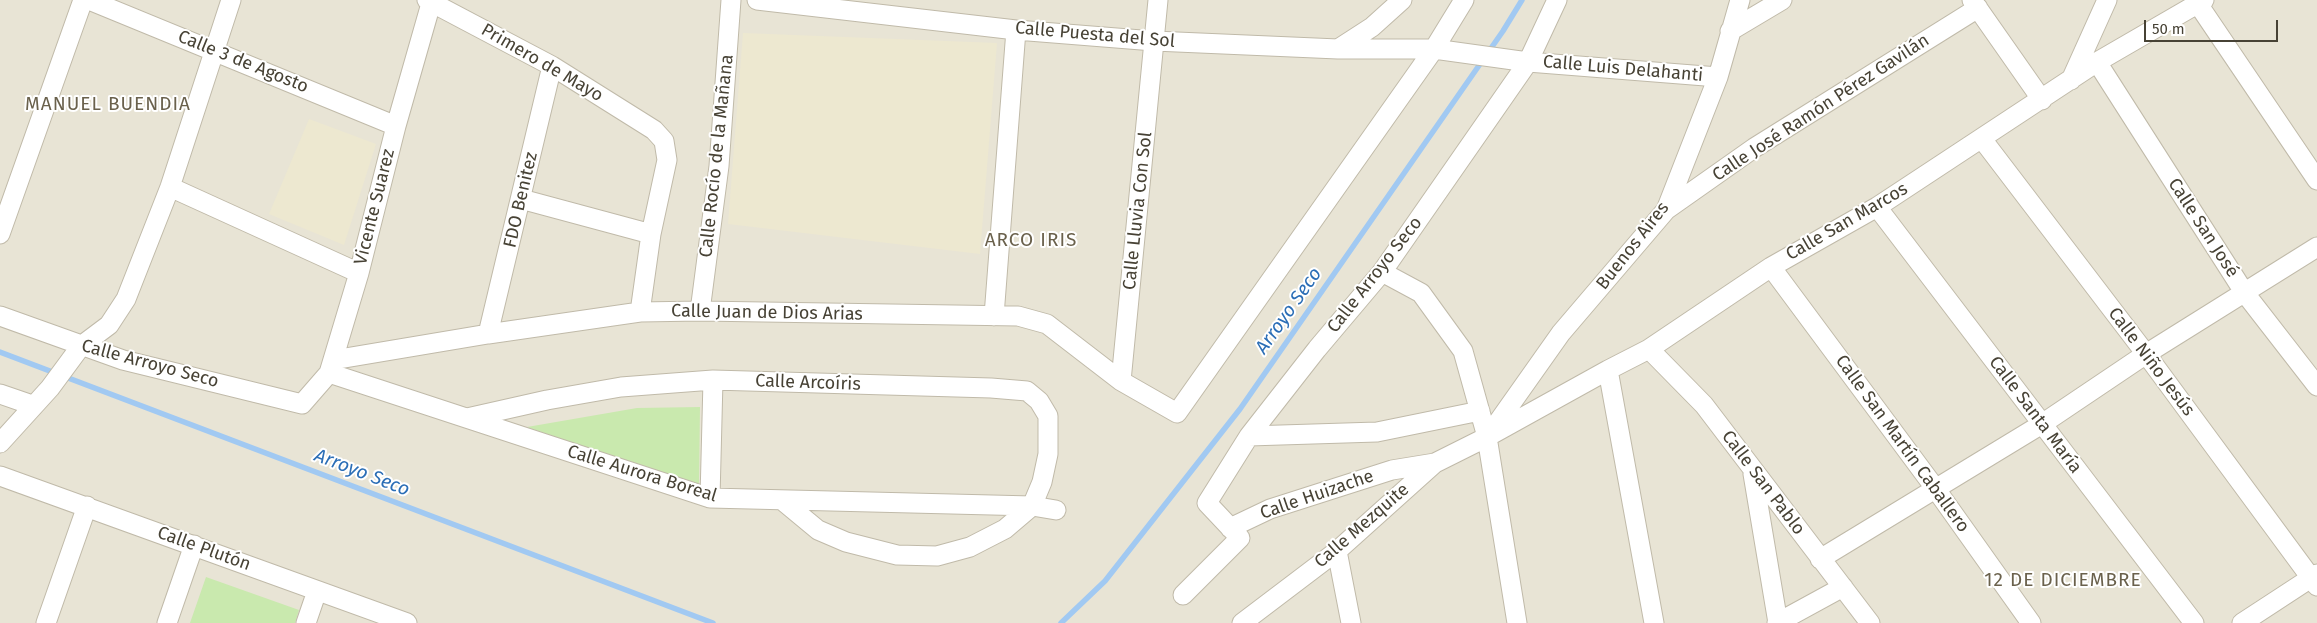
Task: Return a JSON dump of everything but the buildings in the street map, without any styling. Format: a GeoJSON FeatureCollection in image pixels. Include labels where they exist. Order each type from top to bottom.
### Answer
{"type":"FeatureCollection","features":[{"type":"Feature","properties":{"kind":"street"},"geometry":{"type":"LineString","coordinates":[[0,234],[83,0]]}},
{"type":"Feature","properties":{"kind":"street","name":"Calle 3 de Agosto"},"geometry":{"type":"LineString","coordinates":[[89,0],[396,126]]}},
{"type":"Feature","properties":{"kind":"street"},"geometry":{"type":"LineString","coordinates":[[0,443],[32,405],[50,388],[77,351],[110,325],[126,299],[170,187],[231,0]]}},
{"type":"Feature","properties":{"kind":"street","name":"Calle Rocío de la Mañana"},"geometry":{"type":"LineString","coordinates":[[700,311],[718,166],[731,0]]}},
{"type":"Feature","properties":{"kind":"street","name":"Calle Puesta del Sol"},"geometry":{"type":"LineString","coordinates":[[757,0],[1016,30],[1154,41],[1338,49],[1442,50],[1507,60]]}},
{"type":"Feature","properties":{"kind":"street"},"geometry":{"type":"LineString","coordinates":[[1154,41],[1158,0]]}},
{"type":"Feature","properties":{"kind":"street"},"geometry":{"type":"LineString","coordinates":[[1338,49],[1372,27],[1402,0]]}},
{"type":"Feature","properties":{"kind":"street"},"geometry":{"type":"LineString","coordinates":[[1442,50],[1464,0]]}},
{"type":"Feature","properties":{"kind":"street","name":"Calle Arroyo Seco"},"geometry":{"type":"LineString","coordinates":[[1235,533],[1208,503],[1249,436],[1382,272],[1528,62],[1557,0]]}},
{"type":"Feature","properties":{"kind":"street","name":"Buenos Aires"},"geometry":{"type":"LineString","coordinates":[[1487,437],[1561,333],[1666,210],[1718,77],[1740,0]]}},
{"type":"Feature","properties":{"kind":"street"},"geometry":{"type":"LineString","coordinates":[[1730,31],[1782,0]]}},
{"type":"Feature","properties":{"kind":"street"},"geometry":{"type":"LineString","coordinates":[[2072,80],[2107,0]]}},
{"type":"Feature","properties":{"kind":"street","name":"Primero de Mayo"},"geometry":{"type":"LineString","coordinates":[[430,1],[552,66],[654,130],[664,141],[666,160],[652,234]]}},
{"type":"Feature","properties":{"kind":"street","name":"Vicente Suarez"},"geometry":{"type":"LineString","coordinates":[[302,404],[331,366],[359,272],[430,1]]}},
{"type":"Feature","properties":{"kind":"street"},"geometry":{"type":"LineString","coordinates":[[2201,2],[2317,180]]}},
{"type":"Feature","properties":{"kind":"street","name":"Calle San Marcos"},"geometry":{"type":"LineString","coordinates":[[1487,437],[1649,349],[1770,267],[1877,207],[2097,62],[2201,2]]}},
{"type":"Feature","properties":{"kind":"street"},"geometry":{"type":"LineString","coordinates":[[1975,4],[2042,100]]}},
{"type":"Feature","properties":{"kind":"street","name":"Calle José Ramón Pérez Gavilán"},"geometry":{"type":"LineString","coordinates":[[1666,210],[1754,148],[1975,4]]}},
{"type":"Feature","properties":{"kind":"street"},"geometry":{"type":"LineString","coordinates":[[994,316],[1016,30]]}},
{"type":"Feature","properties":{"kind":"street","name":"Calle Lluvia Con Sol"},"geometry":{"type":"LineString","coordinates":[[1121,381],[1154,41]]}},
{"type":"Feature","properties":{"kind":"street","name":"Calle Juan de Dios Arias"},"geometry":{"type":"LineString","coordinates":[[331,366],[488,334],[640,312],[700,311],[1018,316],[1048,324],[1121,381],[1177,413],[1442,50]]}},
{"type":"Feature","properties":{"kind":"street","name":"Calle Luis Delahanti"},"geometry":{"type":"LineString","coordinates":[[1507,60],[1718,77]]}},
{"type":"Feature","properties":{"kind":"street","name":"Calle San José"},"geometry":{"type":"LineString","coordinates":[[2097,62],[2244,292],[2317,386]]}},
{"type":"Feature","properties":{"kind":"street","name":"FDO Benitez"},"geometry":{"type":"LineString","coordinates":[[488,334],[552,66]]}},
{"type":"Feature","properties":{"kind":"street","name":"Calle Niño Jesús"},"geometry":{"type":"LineString","coordinates":[[1982,139],[2315,580]]}},
{"type":"Feature","properties":{"kind":"street"},"geometry":{"type":"LineString","coordinates":[[170,187],[359,272]]}},
{"type":"Feature","properties":{"kind":"street"},"geometry":{"type":"LineString","coordinates":[[521,199],[652,234],[640,312]]}},
{"type":"Feature","properties":{"kind":"street","name":"Calle Santa María"},"geometry":{"type":"LineString","coordinates":[[1877,207],[2194,623]]}},
{"type":"Feature","properties":{"kind":"street"},"geometry":{"type":"LineString","coordinates":[[1820,558],[2042,424],[2146,354],[2317,247]]}},
{"type":"Feature","properties":{"kind":"street","name":"Calle San Martín Caballero"},"geometry":{"type":"LineString","coordinates":[[1770,267],[1935,488],[2031,623]]}},
{"type":"Feature","properties":{"kind":"street"},"geometry":{"type":"LineString","coordinates":[[1382,272],[1421,293],[1463,351],[1487,437],[1516,623]]}},
{"type":"Feature","properties":{"kind":"street","name":"Calle Arroyo Seco"},"geometry":{"type":"LineString","coordinates":[[0,316],[77,351],[123,360],[302,404]]}},
{"type":"Feature","properties":{"kind":"street","name":"Calle San Pablo"},"geometry":{"type":"LineString","coordinates":[[1649,349],[1704,405],[1870,623]]}},
{"type":"Feature","properties":{"kind":"street","name":"Calle Aurora Boreal"},"geometry":{"type":"LineString","coordinates":[[331,366],[467,418],[710,498],[1032,506],[1056,510]]}},
{"type":"Feature","properties":{"kind":"street"},"geometry":{"type":"LineString","coordinates":[[1608,370],[1654,623]]}},
{"type":"Feature","properties":{"kind":"street"},"geometry":{"type":"LineString","coordinates":[[710,498],[713,380]]}},
{"type":"Feature","properties":{"kind":"street","name":"Calle Arcoíris"},"geometry":{"type":"LineString","coordinates":[[467,418],[547,400],[621,387],[713,380],[991,388],[1027,391],[1039,401],[1048,416],[1048,454],[1042,482],[1032,506]]}},
{"type":"Feature","properties":{"kind":"street"},"geometry":{"type":"LineString","coordinates":[[0,394],[32,405]]}},
{"type":"Feature","properties":{"kind":"street"},"geometry":{"type":"LineString","coordinates":[[1249,436],[1377,432],[1480,411]]}},
{"type":"Feature","properties":{"kind":"street","name":"Calle Mezquite"},"geometry":{"type":"LineString","coordinates":[[1242,623],[1337,551],[1435,463],[1487,437]]}},
{"type":"Feature","properties":{"kind":"street","name":"Calle Huizache"},"geometry":{"type":"LineString","coordinates":[[1182,595],[1235,533],[1270,509],[1392,470],[1435,463]]}},
{"type":"Feature","properties":{"kind":"street"},"geometry":{"type":"LineString","coordinates":[[1753,471],[1778,623],[1843,587]]}},
{"type":"Feature","properties":{"kind":"street","name":"Calle Plutón"},"geometry":{"type":"LineString","coordinates":[[0,476],[407,623]]}},
{"type":"Feature","properties":{"kind":"street"},"geometry":{"type":"LineString","coordinates":[[783,501],[818,530],[846,542],[897,555],[929,556],[937,556],[970,547],[1005,529],[1032,506]]}},
{"type":"Feature","properties":{"kind":"street"},"geometry":{"type":"LineString","coordinates":[[46,623],[87,506]]}},
{"type":"Feature","properties":{"kind":"street"},"geometry":{"type":"LineString","coordinates":[[167,623],[194,545]]}},
{"type":"Feature","properties":{"kind":"street"},"geometry":{"type":"LineString","coordinates":[[1337,551],[1351,623]]}},
{"type":"Feature","properties":{"kind":"street"},"geometry":{"type":"LineString","coordinates":[[2242,623],[2315,580]]}},
{"type":"Feature","properties":{"kind":"street"},"geometry":{"type":"LineString","coordinates":[[306,623],[317,590]]}},
{"type":"Feature","properties":{"kind":"shaded area"},"geometry":{"type":"Polygon","coordinates":[[[0,0],[2317,0],[2317,623],[0,623],[0,0]]]}},
{"type":"Feature","properties":{"kind":"shaded area"},"geometry":{"type":"Polygon","coordinates":[[[743,33],[997,43],[980,254],[728,224],[743,33]]]}},
{"type":"Feature","properties":{"kind":"shaded area"},"geometry":{"type":"Polygon","coordinates":[[[309,119],[376,144],[344,245],[269,214],[309,119]]]}},
{"type":"Feature","properties":{"kind":"green space"},"geometry":{"type":"Polygon","coordinates":[[[700,407],[699,488],[527,427],[637,408],[700,407]]]}},
{"type":"Feature","properties":{"kind":"green space"},"geometry":{"type":"Polygon","coordinates":[[[206,577],[299,610],[295,623],[190,623],[206,577]]]}},
{"type":"Feature","properties":{"kind":"waterway","name":"Arroyo Seco"},"geometry":{"type":"LineString","coordinates":[[1061,623],[1105,581],[1240,409],[1503,31],[1522,0]]}},
{"type":"Feature","properties":{"kind":"waterway","name":"Arroyo Seco"},"geometry":{"type":"LineString","coordinates":[[0,352],[713,623]]}},
{"type":"Feature","properties":{"kind":"district","name":"MANUEL BUENDIA"},"geometry":{"type":"Point","coordinates":[108,105]}},
{"type":"Feature","properties":{"kind":"district","name":"ARCO IRIS"},"geometry":{"type":"Point","coordinates":[1031,241]}},
{"type":"Feature","properties":{"kind":"district","name":"12 DE DICIEMBRE"},"geometry":{"type":"Point","coordinates":[2063,581]}}]}
